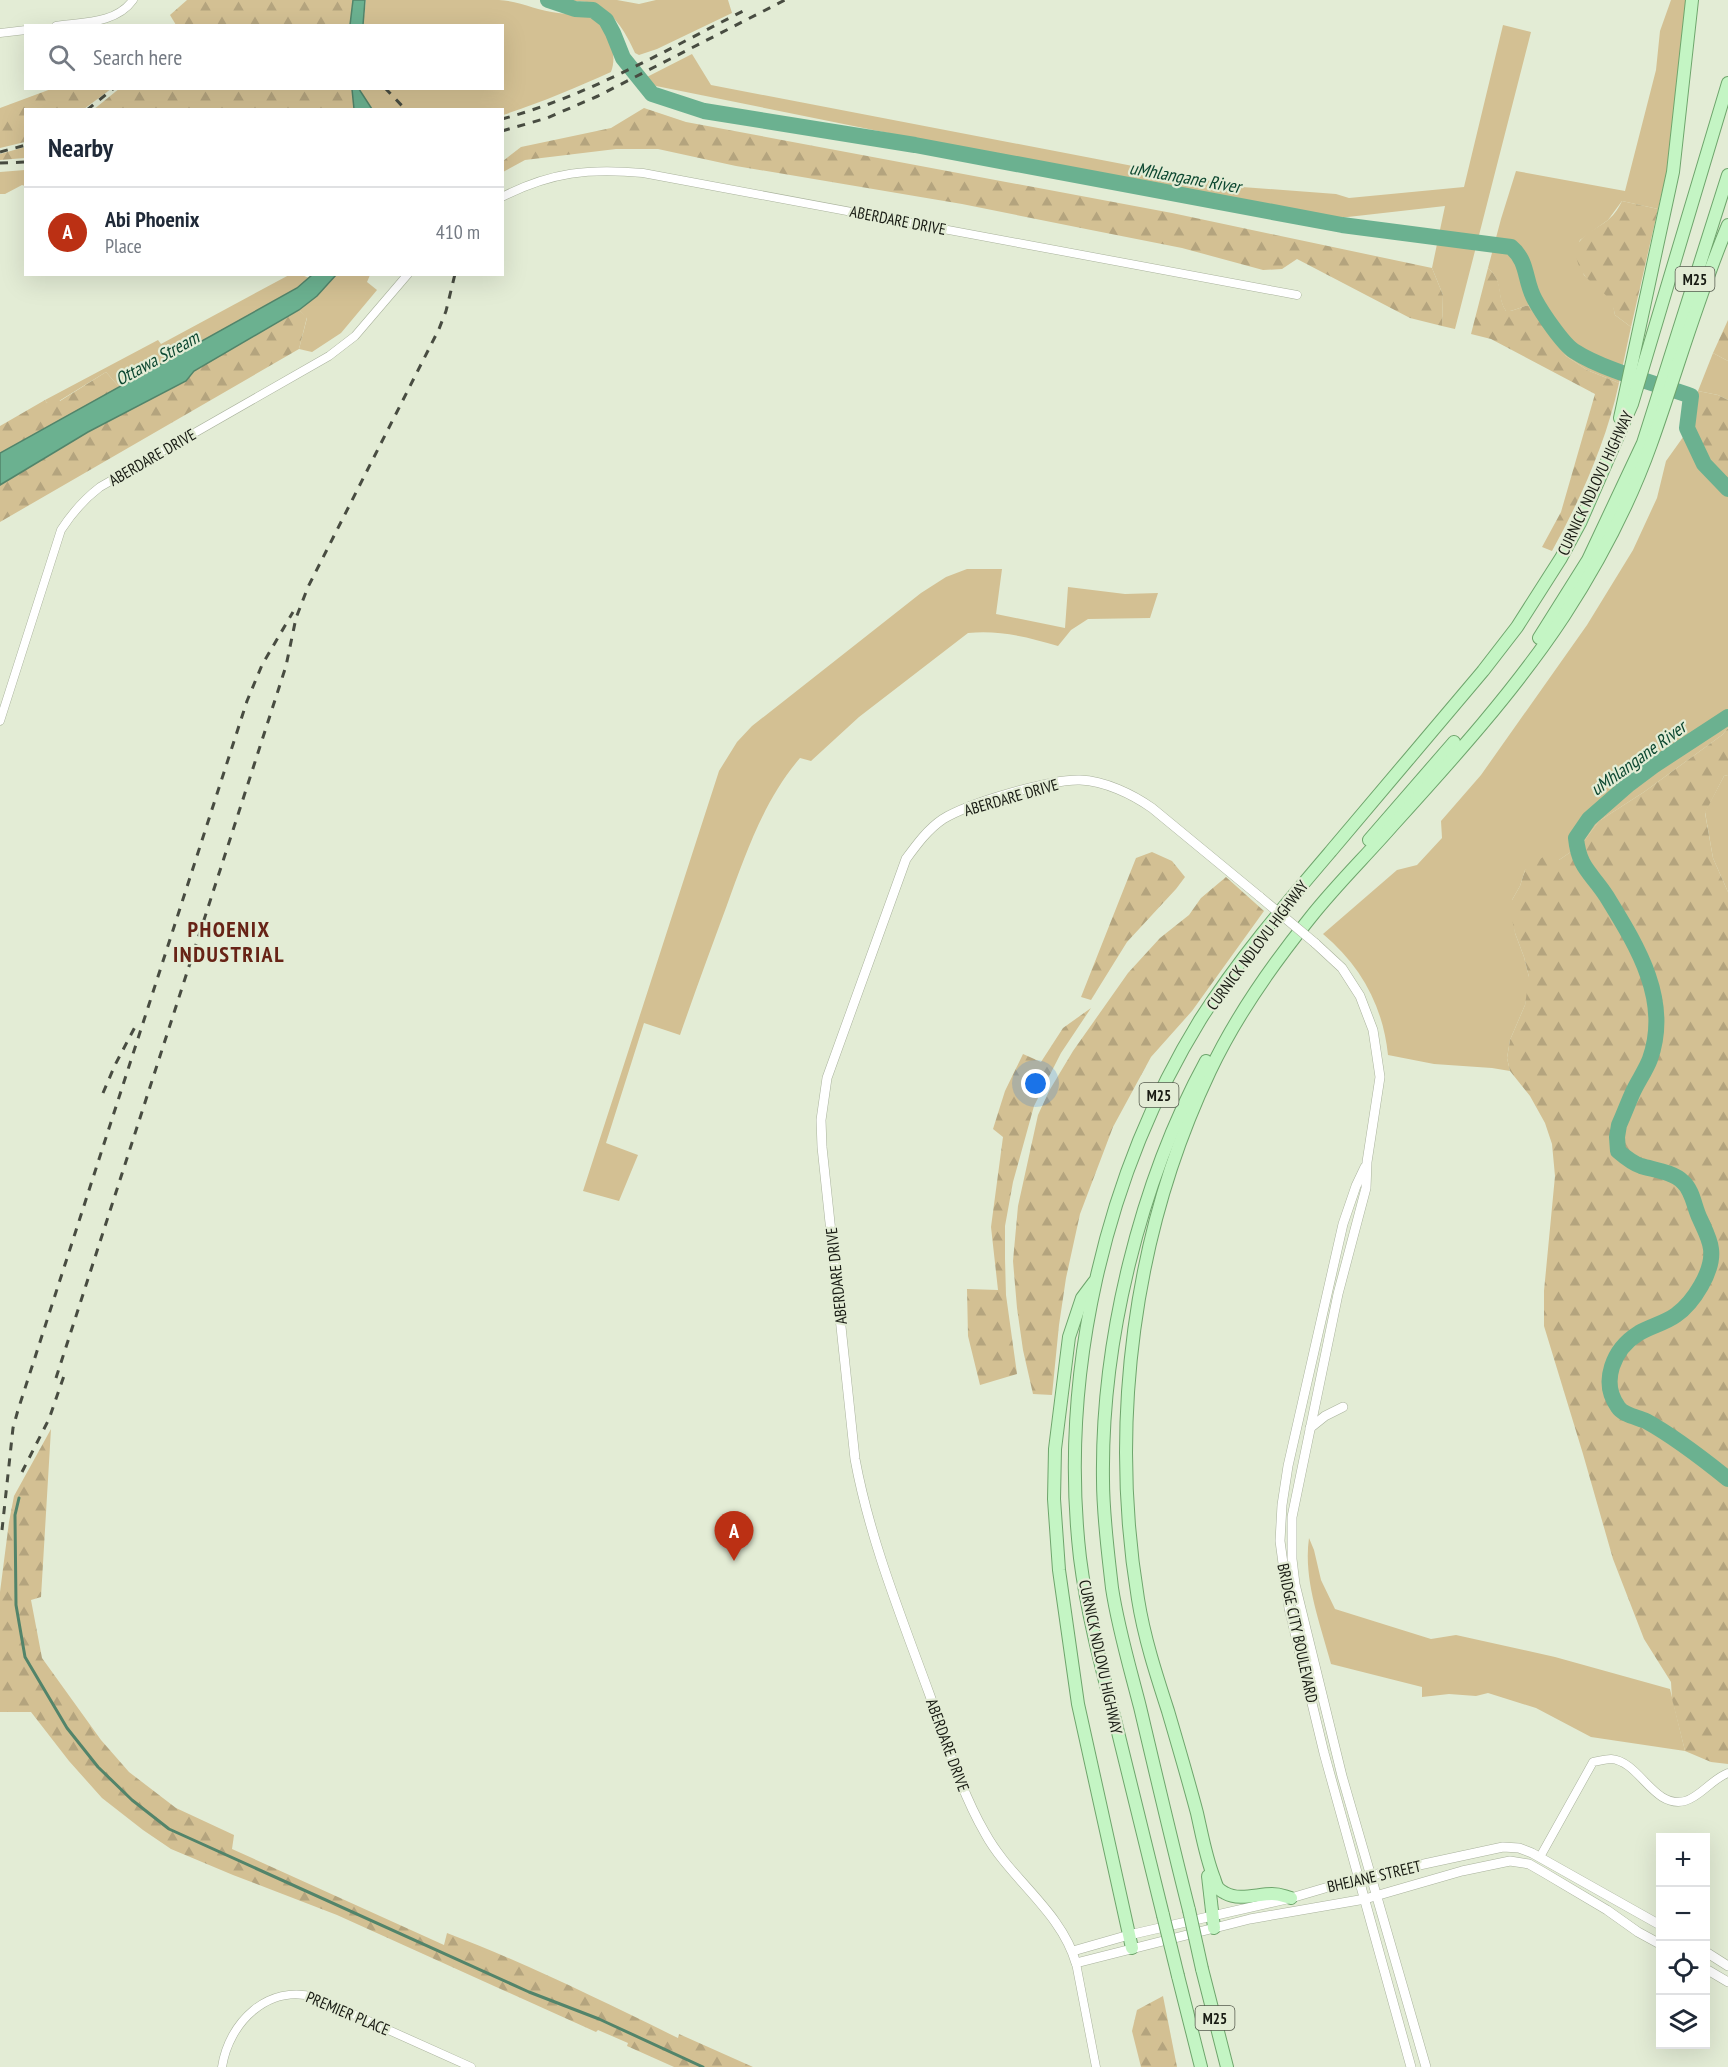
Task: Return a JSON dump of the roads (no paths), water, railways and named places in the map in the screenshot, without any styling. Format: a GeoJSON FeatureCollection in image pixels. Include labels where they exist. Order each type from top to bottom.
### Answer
{"type":"FeatureCollection","features":[{"type":"Feature","properties":{"kind":"main road"},"geometry":{"type":"LineString","coordinates":[[1627,402],[1634,357],[1673,172],[1692,0]]}},
{"type":"Feature","properties":{"kind":"main road","name":"CURNICK NDLOVU HIGHWAY"},"geometry":{"type":"LineString","coordinates":[[1201,2067],[1090,1621],[1080,1550],[1075,1486],[1077,1405],[1085,1331],[1097,1278],[1139,1140],[1176,1062],[1201,1019],[1241,961],[1483,671],[1517,627],[1561,558],[1580,523],[1617,437],[1692,209],[1728,83]]}},
{"type":"Feature","properties":{"kind":"main road","name":"CURNICK NDLOVU HIGHWAY"},"geometry":{"type":"LineString","coordinates":[[1227,2067],[1119,1623],[1113,1590],[1104,1513],[1103,1437],[1108,1372],[1128,1272],[1151,1190],[1170,1137],[1218,1040],[1263,967],[1321,894],[1477,717],[1542,633],[1588,560],[1646,445],[1728,175]]}},
{"type":"Feature","properties":{"kind":"main road"},"geometry":{"type":"LineString","coordinates":[[1666,384],[1728,225]]}},
{"type":"Feature","properties":{"kind":"main road"},"geometry":{"type":"LineString","coordinates":[[1291,1898],[1277,1894],[1243,1897],[1228,1895],[1218,1887],[1144,1631],[1137,1590],[1127,1492],[1128,1414],[1138,1304],[1150,1245],[1167,1183],[1186,1127],[1210,1069],[1234,1026],[1268,972],[1312,915],[1482,722],[1563,618],[1585,583],[1623,511],[1646,445]]}},
{"type":"Feature","properties":{"kind":"main road"},"geometry":{"type":"LineString","coordinates":[[1097,1278],[1082,1298],[1069,1337],[1055,1449],[1054,1499],[1059,1570],[1078,1704],[1130,1941]]}},
{"type":"Feature","properties":{"kind":"main road"},"geometry":{"type":"LineString","coordinates":[[1204,1845],[1213,1921]]}},
{"type":"Feature","properties":{"kind":"street"},"geometry":{"type":"LineString","coordinates":[[70,24],[105,19],[121,12],[133,0]]}},
{"type":"Feature","properties":{"kind":"street"},"geometry":{"type":"LineString","coordinates":[[0,33],[24,30]]}},
{"type":"Feature","properties":{"kind":"street","name":"ABERDARE DRIVE"},"geometry":{"type":"LineString","coordinates":[[504,196],[542,179],[586,171],[643,172],[1297,295]]}},
{"type":"Feature","properties":{"kind":"street","name":"ABERDARE DRIVE"},"geometry":{"type":"LineString","coordinates":[[0,721],[62,530],[84,499],[99,487],[337,350],[355,336],[406,276]]}},
{"type":"Feature","properties":{"kind":"street","name":"ABERDARE DRIVE"},"geometry":{"type":"LineString","coordinates":[[1096,2067],[1073,1951],[1048,1911],[992,1846],[975,1815],[876,1547],[862,1498],[855,1459],[822,1147],[823,1098],[835,1053],[906,860],[917,843],[930,830],[943,819],[960,811],[1056,782],[1081,780],[1100,784],[1139,799],[1152,808],[1260,897]]}},
{"type":"Feature","properties":{"kind":"street","name":"BRIDGE CITY BOULEVARD"},"geometry":{"type":"LineString","coordinates":[[1260,897],[1315,943],[1342,968],[1350,979],[1360,996],[1373,1030],[1380,1077],[1367,1162],[1292,1517],[1292,1559],[1295,1584],[1342,1776],[1426,2067]]}},
{"type":"Feature","properties":{"kind":"street","name":"BRIDGE CITY BOULEVARD"},"geometry":{"type":"LineString","coordinates":[[1361,1187],[1343,1224],[1288,1467],[1282,1505],[1280,1541],[1289,1608],[1307,1684],[1411,2067]]}},
{"type":"Feature","properties":{"kind":"street"},"geometry":{"type":"LineString","coordinates":[[1310,1429],[1325,1416],[1343,1407]]}},
{"type":"Feature","properties":{"kind":"street"},"geometry":{"type":"LineString","coordinates":[[1307,1684],[1318,1682]]}},
{"type":"Feature","properties":{"kind":"street"},"geometry":{"type":"LineString","coordinates":[[1540,1857],[1593,1762],[1612,1759],[1623,1764],[1660,1796],[1677,1801],[1689,1799],[1716,1778],[1728,1773]]}},
{"type":"Feature","properties":{"kind":"street","name":"BHEJANE STREET"},"geometry":{"type":"LineString","coordinates":[[1073,1951],[1130,1941],[1213,1921],[1359,1878],[1503,1847],[1519,1848],[1540,1857],[1656,1924]]}},
{"type":"Feature","properties":{"kind":"street","name":"BHEJANE STREET"},"geometry":{"type":"LineString","coordinates":[[1213,1921],[1250,1919],[1365,1899],[1502,1861],[1520,1862],[1543,1872],[1656,1942]]}},
{"type":"Feature","properties":{"kind":"street","name":"BHEJANE STREET"},"geometry":{"type":"LineString","coordinates":[[1076,1963],[1130,1941]]}},
{"type":"Feature","properties":{"kind":"street"},"geometry":{"type":"LineString","coordinates":[[1710,1955],[1728,1966]]}},
{"type":"Feature","properties":{"kind":"street"},"geometry":{"type":"LineString","coordinates":[[1710,1971],[1728,1982]]}},
{"type":"Feature","properties":{"kind":"street","name":"PREMIER PLACE"},"geometry":{"type":"LineString","coordinates":[[222,2067],[223,2058],[231,2039],[250,2011],[274,1998],[296,1993],[315,1997],[471,2067]]}},
{"type":"Feature","properties":{"kind":"waterway","name":"uMhlangane River"},"geometry":{"type":"LineString","coordinates":[[548,0],[575,9],[593,10],[606,20],[623,58],[652,94],[704,111],[915,145],[1342,225],[1511,247],[1524,265],[1538,306],[1569,347],[1586,358],[1615,370],[1691,396],[1687,428],[1704,464],[1728,489]]}},
{"type":"Feature","properties":{"kind":"waterway","name":"uMhlangane River"},"geometry":{"type":"LineString","coordinates":[[1728,717],[1629,784],[1589,819],[1576,838],[1583,864],[1607,897],[1629,935],[1648,974],[1654,995],[1655,1037],[1650,1059],[1619,1125],[1618,1151],[1638,1165],[1669,1174],[1683,1182],[1691,1194],[1711,1249],[1706,1276],[1695,1295],[1683,1310],[1639,1333],[1622,1348],[1612,1367],[1610,1387],[1620,1410],[1646,1421],[1667,1434],[1728,1479]]}},
{"type":"Feature","properties":{"kind":"waterway"},"geometry":{"type":"LineString","coordinates":[[19,1498],[15,1515],[16,1605],[25,1657],[67,1728],[98,1767],[132,1800],[169,1829],[529,1992],[599,2019],[703,2067]]}},
{"type":"Feature","properties":{"kind":"railway"},"geometry":{"type":"LineString","coordinates":[[504,130],[547,118],[598,96],[785,0]]}},
{"type":"Feature","properties":{"kind":"railway"},"geometry":{"type":"LineString","coordinates":[[504,118],[596,85],[747,9]]}},
{"type":"Feature","properties":{"kind":"railway"},"geometry":{"type":"LineString","coordinates":[[89,108],[112,90]]}},
{"type":"Feature","properties":{"kind":"railway"},"geometry":{"type":"LineString","coordinates":[[387,90],[404,108]]}},
{"type":"Feature","properties":{"kind":"railway"},"geometry":{"type":"LineString","coordinates":[[0,152],[24,146]]}},
{"type":"Feature","properties":{"kind":"railway"},"geometry":{"type":"LineString","coordinates":[[0,163],[24,162]]}},
{"type":"Feature","properties":{"kind":"railway"},"geometry":{"type":"LineString","coordinates":[[56,1378],[286,666],[296,618],[308,587],[439,329],[455,276]]}},
{"type":"Feature","properties":{"kind":"railway"},"geometry":{"type":"LineString","coordinates":[[2,1530],[13,1428],[18,1410],[247,701],[262,665],[293,612]]}},
{"type":"Feature","properties":{"kind":"railway"},"geometry":{"type":"LineString","coordinates":[[103,1093],[136,1025]]}},
{"type":"Feature","properties":{"kind":"railway"},"geometry":{"type":"LineString","coordinates":[[22,1472],[49,1419],[66,1370]]}},
{"type":"Feature","properties":{"kind":"place","name":"Abi Phoenix"},"geometry":{"type":"Point","coordinates":[734,1561]}},
{"type":"Feature","properties":{"kind":"district","name":"PHOENIX INDUSTRIAL"},"geometry":{"type":"Point","coordinates":[229,942]}},
{"type":"Feature","properties":{"kind":"water label","name":"Ottawa Stream"},"geometry":{"type":"Point","coordinates":[157,358]}}]}
